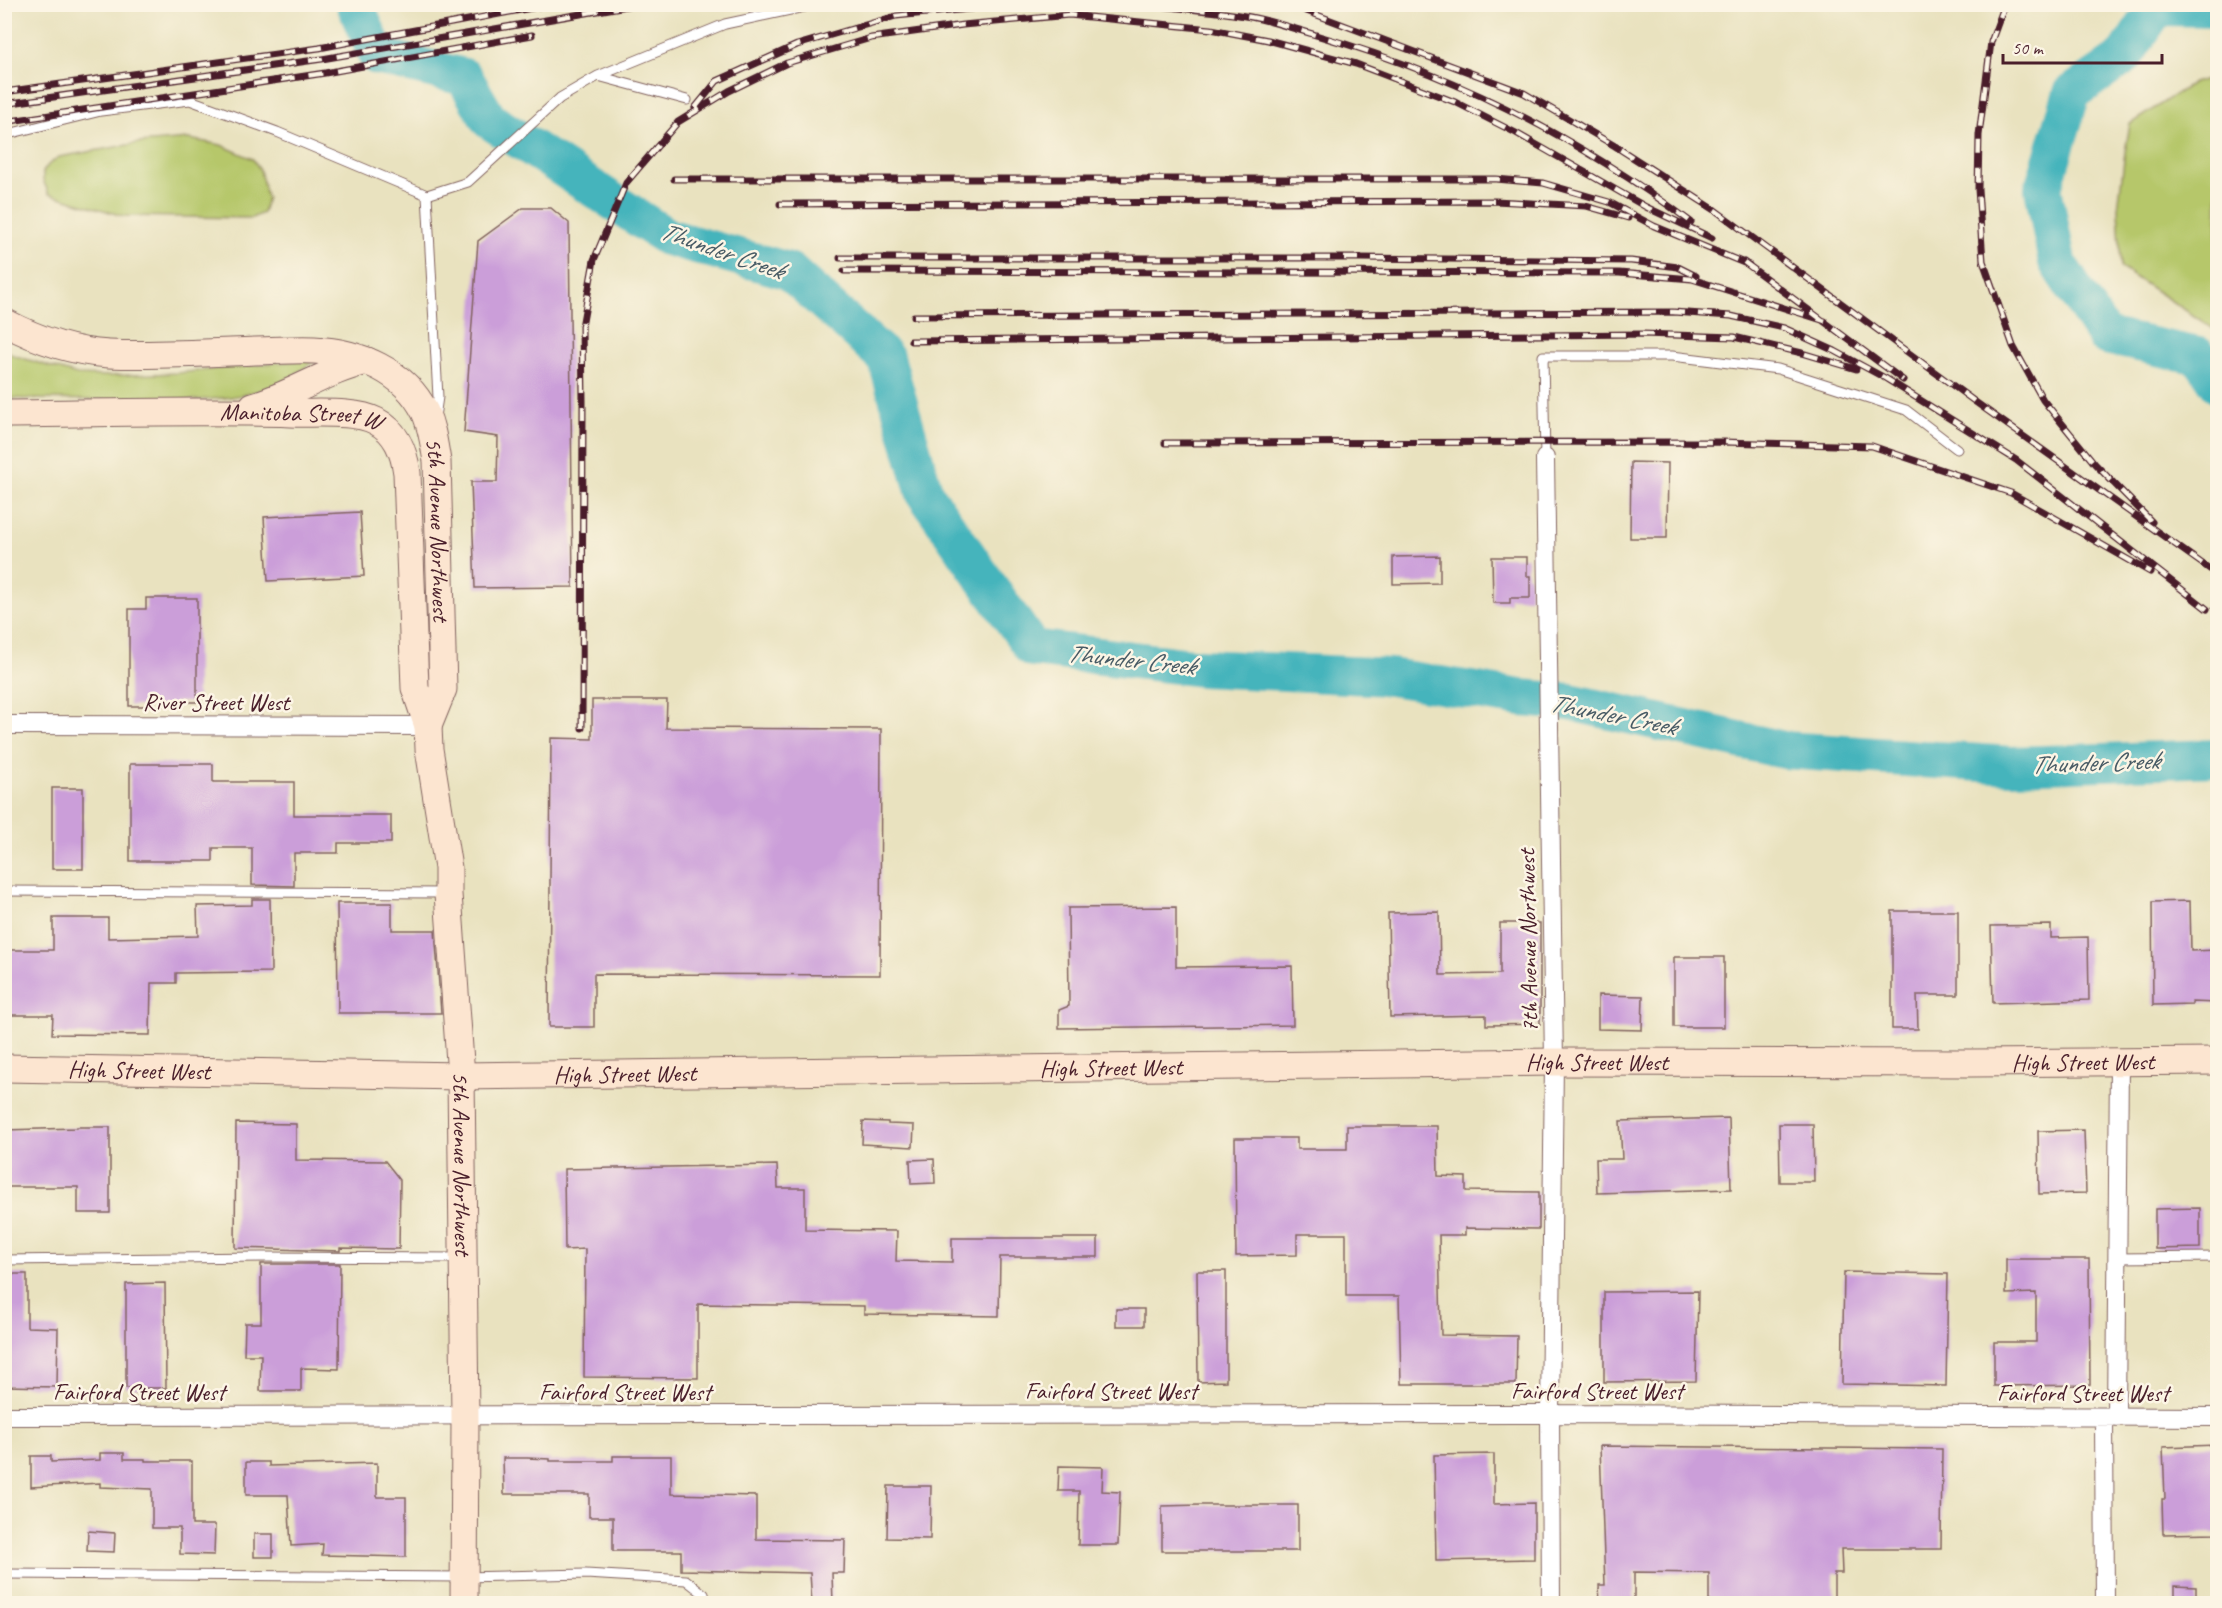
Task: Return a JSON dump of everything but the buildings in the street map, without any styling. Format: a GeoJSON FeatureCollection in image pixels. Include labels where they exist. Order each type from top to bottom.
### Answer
{"type":"FeatureCollection","features":[{"type":"Feature","properties":{"kind":"main road","name":"5th Avenue Northwest"},"geometry":{"type":"LineString","coordinates":[[4,322],[40,338],[88,352],[140,354],[315,350],[367,361],[382,367],[411,392],[424,411],[432,434],[437,461],[443,689],[428,726]]}},
{"type":"Feature","properties":{"kind":"main road","name":"Manitoba Street W"},"geometry":{"type":"LineString","coordinates":[[226,411],[273,400],[340,369],[367,361]]}},
{"type":"Feature","properties":{"kind":"main road","name":"Manitoba Street W"},"geometry":{"type":"LineString","coordinates":[[226,411],[362,416],[375,420],[391,432],[403,452]]}},
{"type":"Feature","properties":{"kind":"main road"},"geometry":{"type":"LineString","coordinates":[[4,414],[226,411]]}},
{"type":"Feature","properties":{"kind":"main road","name":"5th Avenue Northwest"},"geometry":{"type":"LineString","coordinates":[[403,452],[407,473],[415,688],[428,726],[429,750],[448,868],[461,1076],[465,1417],[464,1590]]}},
{"type":"Feature","properties":{"kind":"main road","name":"High Street West"},"geometry":{"type":"LineString","coordinates":[[4,1068],[461,1076],[1554,1062],[2217,1061]]}},
{"type":"Feature","properties":{"kind":"street","name":"7th Avenue Northwest"},"geometry":{"type":"LineString","coordinates":[[1545,458],[1554,1062],[1550,1414],[1551,1604]]}},
{"type":"Feature","properties":{"kind":"street","name":"River Street West"},"geometry":{"type":"LineString","coordinates":[[4,725],[428,726]]}},
{"type":"Feature","properties":{"kind":"street"},"geometry":{"type":"LineString","coordinates":[[2105,1604],[2117,1258],[2119,1062]]}},
{"type":"Feature","properties":{"kind":"street","name":"Fairford Street West"},"geometry":{"type":"LineString","coordinates":[[4,1416],[1550,1414],[2217,1417]]}},
{"type":"Feature","properties":{"kind":"lane"},"geometry":{"type":"LineString","coordinates":[[4,135],[100,111],[190,100],[277,132],[427,195],[468,182],[560,98],[598,76],[724,24],[818,4]]}},
{"type":"Feature","properties":{"kind":"lane"},"geometry":{"type":"LineString","coordinates":[[598,76],[687,100]]}},
{"type":"Feature","properties":{"kind":"lane"},"geometry":{"type":"LineString","coordinates":[[427,195],[438,397],[432,434]]}},
{"type":"Feature","properties":{"kind":"lane"},"geometry":{"type":"LineString","coordinates":[[1545,458],[1543,356],[1672,356],[1778,369],[1906,410],[1957,449]]}},
{"type":"Feature","properties":{"kind":"lane"},"geometry":{"type":"LineString","coordinates":[[4,891],[448,894]]}},
{"type":"Feature","properties":{"kind":"lane"},"geometry":{"type":"LineString","coordinates":[[4,1260],[261,1257],[464,1258]]}},
{"type":"Feature","properties":{"kind":"lane"},"geometry":{"type":"LineString","coordinates":[[2117,1258],[2217,1257]]}},
{"type":"Feature","properties":{"kind":"lane"},"geometry":{"type":"LineString","coordinates":[[4,1574],[464,1590],[586,1574],[686,1580],[704,1594],[706,1604]]}},
{"type":"Feature","properties":{"kind":"green space"},"geometry":{"type":"Polygon","coordinates":[[[2218,76],[2217,331],[2121,268],[2118,208],[2130,124],[2193,83],[2218,76]]]}},
{"type":"Feature","properties":{"kind":"green space"},"geometry":{"type":"Polygon","coordinates":[[[189,139],[221,145],[253,159],[260,170],[267,199],[263,213],[252,218],[123,216],[49,194],[43,180],[43,172],[59,157],[139,143],[189,139]]]}},
{"type":"Feature","properties":{"kind":"green space"},"geometry":{"type":"Polygon","coordinates":[[[5,349],[13,355],[77,375],[108,376],[177,373],[315,359],[282,382],[252,393],[232,397],[188,400],[24,399],[5,398],[5,349]]]}},
{"type":"Feature","properties":{"kind":"waterway","name":"Thunder Creek"},"geometry":{"type":"LineString","coordinates":[[355,4],[377,56],[464,77],[489,120],[667,237],[789,271],[886,358],[925,494],[1032,648],[1201,668],[1391,677],[1521,698],[1570,702],[1784,750],[2012,765],[2218,758]]}},
{"type":"Feature","properties":{"kind":"waterway","name":"Thunder Creek"},"geometry":{"type":"LineString","coordinates":[[2218,8],[2157,7],[2124,57],[2072,93],[2043,188],[2057,262],[2105,336],[2199,356],[2218,384]]}},
{"type":"Feature","properties":{"kind":"railway"},"geometry":{"type":"LineString","coordinates":[[4,92],[319,48],[553,4]]}},
{"type":"Feature","properties":{"kind":"railway"},"geometry":{"type":"LineString","coordinates":[[4,104],[322,59],[638,4]]}},
{"type":"Feature","properties":{"kind":"railway"},"geometry":{"type":"LineString","coordinates":[[695,108],[717,81],[797,45],[896,16],[1021,4]]}},
{"type":"Feature","properties":{"kind":"railway"},"geometry":{"type":"LineString","coordinates":[[1136,4],[1218,12],[1264,20],[1419,70],[1514,112],[1560,137],[1605,163],[1691,222]]}},
{"type":"Feature","properties":{"kind":"railway"},"geometry":{"type":"LineString","coordinates":[[1288,4],[1524,93],[1615,146],[1715,210],[1974,401],[2218,575]]}},
{"type":"Feature","properties":{"kind":"railway"},"geometry":{"type":"LineString","coordinates":[[2005,4],[1991,42],[1979,135],[1978,189],[1983,261],[2013,346],[2043,400],[2095,464],[2152,522]]}},
{"type":"Feature","properties":{"kind":"railway"},"geometry":{"type":"LineString","coordinates":[[582,728],[582,327],[594,260],[626,183],[678,122],[729,91],[787,63],[871,38],[963,25],[1069,15],[1211,29],[1268,40],[1356,64],[1455,102],[1516,133],[1646,207],[1712,238]]}},
{"type":"Feature","properties":{"kind":"railway"},"geometry":{"type":"LineString","coordinates":[[4,122],[325,73],[532,35]]}},
{"type":"Feature","properties":{"kind":"railway"},"geometry":{"type":"LineString","coordinates":[[674,179],[1496,179],[1543,183],[1609,202],[1654,226],[1749,265]]}},
{"type":"Feature","properties":{"kind":"railway"},"geometry":{"type":"LineString","coordinates":[[780,204],[1495,201],[1586,206],[1628,218]]}},
{"type":"Feature","properties":{"kind":"railway"},"geometry":{"type":"LineString","coordinates":[[840,258],[1360,258],[1631,261],[1678,267],[1696,276]]}},
{"type":"Feature","properties":{"kind":"railway"},"geometry":{"type":"LineString","coordinates":[[1744,262],[1903,380]]}},
{"type":"Feature","properties":{"kind":"railway"},"geometry":{"type":"LineString","coordinates":[[844,271],[1619,273],[1692,279],[1825,321]]}},
{"type":"Feature","properties":{"kind":"railway"},"geometry":{"type":"LineString","coordinates":[[914,316],[1673,312],[1731,316],[1784,328],[1835,351],[1885,378],[2016,460],[2207,609]]}},
{"type":"Feature","properties":{"kind":"railway"},"geometry":{"type":"LineString","coordinates":[[911,341],[1642,334],[1734,337],[1856,369]]}},
{"type":"Feature","properties":{"kind":"railway"},"geometry":{"type":"LineString","coordinates":[[1165,443],[1722,442],[1872,446],[2011,493],[2150,572]]}}]}
